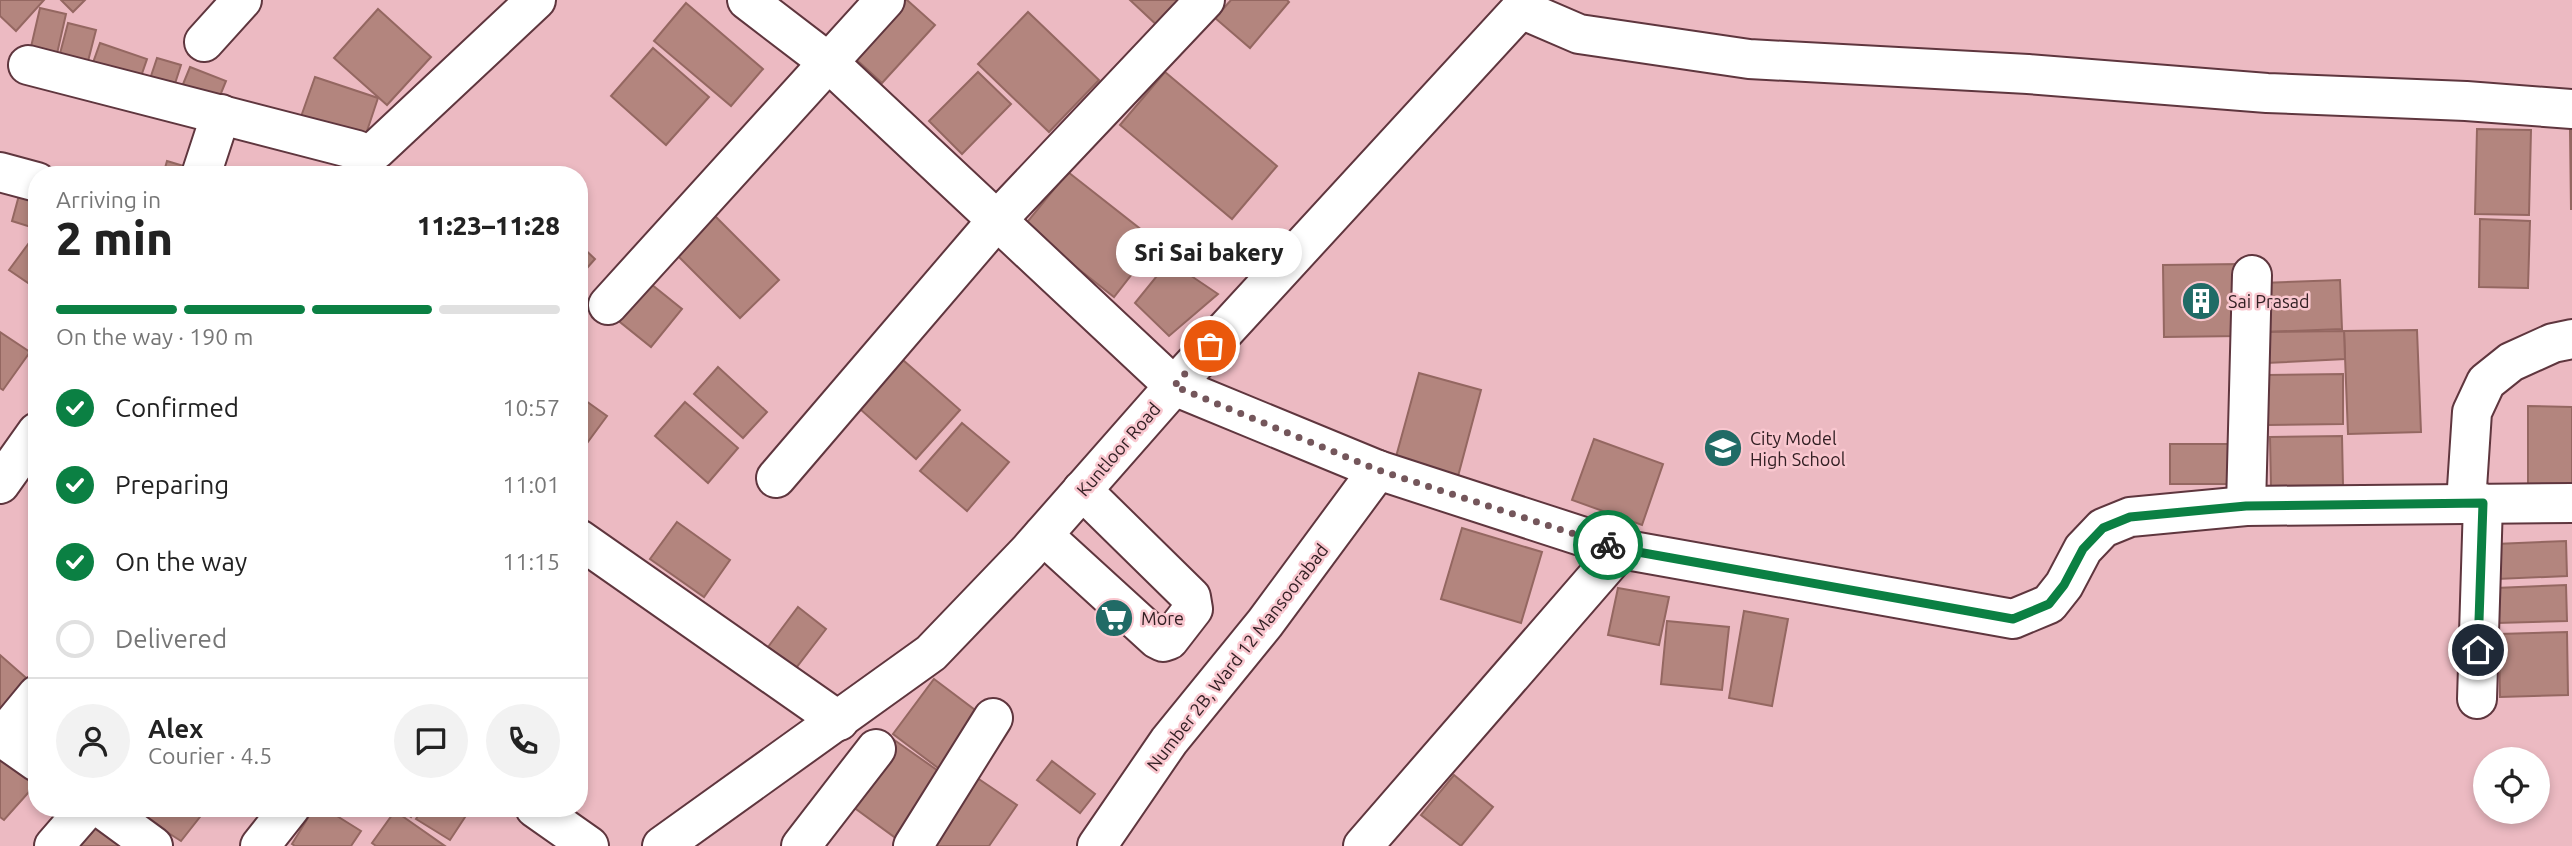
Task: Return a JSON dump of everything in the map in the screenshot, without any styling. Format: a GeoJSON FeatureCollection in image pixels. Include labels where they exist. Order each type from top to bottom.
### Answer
{"type":"FeatureCollection","features":[{"type":"Feature","properties":{"kind":"street"},"geometry":{"type":"LineString","coordinates":[[204,42],[242,0]]}},
{"type":"Feature","properties":{"kind":"street"},"geometry":{"type":"LineString","coordinates":[[27,65],[367,150],[536,0]]}},
{"type":"Feature","properties":{"kind":"street"},"geometry":{"type":"LineString","coordinates":[[747,0],[828,62],[1174,386],[1378,470],[1621,549],[2013,619],[2049,604],[2064,585],[2083,549],[2103,528],[2130,517],[2246,506],[2572,503]]}},
{"type":"Feature","properties":{"kind":"street"},"geometry":{"type":"LineString","coordinates":[[608,305],[885,0]]}},
{"type":"Feature","properties":{"kind":"street"},"geometry":{"type":"LineString","coordinates":[[776,478],[998,219],[1205,0]]}},
{"type":"Feature","properties":{"kind":"street"},"geometry":{"type":"LineString","coordinates":[[1525,4],[1579,34],[1749,59],[2028,74],[2267,93],[2466,101],[2572,110]]}},
{"type":"Feature","properties":{"kind":"street","name":"Kuntloor Road"},"geometry":{"type":"LineString","coordinates":[[662,846],[932,653],[1525,4]]}},
{"type":"Feature","properties":{"kind":"street"},"geometry":{"type":"LineString","coordinates":[[204,166],[221,114]]}},
{"type":"Feature","properties":{"kind":"street"},"geometry":{"type":"LineString","coordinates":[[0,172],[28,180]]}},
{"type":"Feature","properties":{"kind":"street"},"geometry":{"type":"LineString","coordinates":[[2246,506],[2252,275]]}},
{"type":"Feature","properties":{"kind":"street"},"geometry":{"type":"LineString","coordinates":[[2477,699],[2472,412],[2486,382],[2511,362],[2553,343],[2572,339]]}},
{"type":"Feature","properties":{"kind":"street"},"geometry":{"type":"LineString","coordinates":[[0,484],[24,443]]}},
{"type":"Feature","properties":{"kind":"street","name":"Number 2B, Ward 12 Mansoorabad"},"geometry":{"type":"LineString","coordinates":[[1097,846],[1169,741],[1265,623],[1378,470]]}},
{"type":"Feature","properties":{"kind":"street"},"geometry":{"type":"LineString","coordinates":[[1043,534],[1157,639],[1163,642],[1169,640],[1194,608],[1194,602],[1082,491]]}},
{"type":"Feature","properties":{"kind":"street"},"geometry":{"type":"LineString","coordinates":[[1084,572],[1121,529]]}},
{"type":"Feature","properties":{"kind":"street"},"geometry":{"type":"LineString","coordinates":[[588,545],[839,721]]}},
{"type":"Feature","properties":{"kind":"street"},"geometry":{"type":"LineString","coordinates":[[1363,846],[1621,549]]}},
{"type":"Feature","properties":{"kind":"street"},"geometry":{"type":"LineString","coordinates":[[28,706],[1,738],[28,756]]}},
{"type":"Feature","properties":{"kind":"street"},"geometry":{"type":"LineString","coordinates":[[913,846],[993,718]]}},
{"type":"Feature","properties":{"kind":"street"},"geometry":{"type":"LineString","coordinates":[[802,846],[876,749]]}},
{"type":"Feature","properties":{"kind":"street"},"geometry":{"type":"LineString","coordinates":[[54,846],[98,817]]}},
{"type":"Feature","properties":{"kind":"street"},"geometry":{"type":"LineString","coordinates":[[115,817],[153,846]]}},
{"type":"Feature","properties":{"kind":"street"},"geometry":{"type":"LineString","coordinates":[[260,846],[283,817]]}},
{"type":"Feature","properties":{"kind":"street"},"geometry":{"type":"LineString","coordinates":[[548,817],[589,846]]}},
{"type":"Feature","properties":{"kind":"building"},"geometry":{"type":"Polygon","coordinates":[[[0,0],[44,0],[16,31],[0,16],[0,0]]]}},
{"type":"Feature","properties":{"kind":"building"},"geometry":{"type":"Polygon","coordinates":[[[61,0],[85,0],[73,12],[61,0]]]}},
{"type":"Feature","properties":{"kind":"building"},"geometry":{"type":"Polygon","coordinates":[[[894,0],[907,0],[935,25],[882,83],[847,51],[894,0]]]}},
{"type":"Feature","properties":{"kind":"building"},"geometry":{"type":"Polygon","coordinates":[[[1130,0],[1177,0],[1183,6],[1161,29],[1130,0]]]}},
{"type":"Feature","properties":{"kind":"building"},"geometry":{"type":"Polygon","coordinates":[[[1231,0],[1289,2],[1250,48],[1215,18],[1231,0]]]}},
{"type":"Feature","properties":{"kind":"building"},"geometry":{"type":"Polygon","coordinates":[[[686,3],[763,69],[731,106],[654,41],[686,3]]]}},
{"type":"Feature","properties":{"kind":"building"},"geometry":{"type":"Polygon","coordinates":[[[40,8],[66,14],[54,67],[28,60],[40,8]]]}},
{"type":"Feature","properties":{"kind":"building"},"geometry":{"type":"Polygon","coordinates":[[[378,9],[431,57],[387,105],[334,58],[378,9]]]}},
{"type":"Feature","properties":{"kind":"building"},"geometry":{"type":"Polygon","coordinates":[[[1028,12],[1099,80],[1049,132],[978,64],[1028,12]]]}},
{"type":"Feature","properties":{"kind":"building"},"geometry":{"type":"Polygon","coordinates":[[[68,23],[96,30],[85,73],[57,65],[68,23]]]}},
{"type":"Feature","properties":{"kind":"building"},"geometry":{"type":"Polygon","coordinates":[[[100,43],[147,59],[136,91],[89,74],[100,43]]]}},
{"type":"Feature","properties":{"kind":"building"},"geometry":{"type":"Polygon","coordinates":[[[653,48],[709,97],[666,145],[611,96],[653,48]]]}},
{"type":"Feature","properties":{"kind":"building"},"geometry":{"type":"Polygon","coordinates":[[[157,58],[181,65],[170,99],[146,91],[157,58]]]}},
{"type":"Feature","properties":{"kind":"building"},"geometry":{"type":"Polygon","coordinates":[[[190,67],[226,81],[215,108],[179,94],[190,67]]]}},
{"type":"Feature","properties":{"kind":"building"},"geometry":{"type":"Polygon","coordinates":[[[978,72],[1011,104],[962,154],[929,121],[978,72]]]}},
{"type":"Feature","properties":{"kind":"building"},"geometry":{"type":"Polygon","coordinates":[[[1165,72],[1277,166],[1232,219],[1120,125],[1165,72]]]}},
{"type":"Feature","properties":{"kind":"building"},"geometry":{"type":"Polygon","coordinates":[[[315,77],[378,98],[361,149],[297,128],[315,77]]]}},
{"type":"Feature","properties":{"kind":"building"},"geometry":{"type":"Polygon","coordinates":[[[2477,129],[2531,130],[2529,215],[2475,214],[2477,129]]]}},
{"type":"Feature","properties":{"kind":"building"},"geometry":{"type":"Polygon","coordinates":[[[2570,130],[2572,130],[2571,210],[2570,130]]]}},
{"type":"Feature","properties":{"kind":"building"},"geometry":{"type":"Polygon","coordinates":[[[167,161],[184,166],[166,166],[167,161]]]}},
{"type":"Feature","properties":{"kind":"building"},"geometry":{"type":"Polygon","coordinates":[[[1068,172],[1157,242],[1114,297],[1024,226],[1068,172]]]}},
{"type":"Feature","properties":{"kind":"building"},"geometry":{"type":"Polygon","coordinates":[[[21,188],[28,190],[28,226],[12,221],[21,188]]]}},
{"type":"Feature","properties":{"kind":"building"},"geometry":{"type":"Polygon","coordinates":[[[711,212],[779,280],[740,318],[672,250],[711,212]]]}},
{"type":"Feature","properties":{"kind":"building"},"geometry":{"type":"Polygon","coordinates":[[[2480,219],[2530,221],[2528,288],[2479,287],[2480,219]]]}},
{"type":"Feature","properties":{"kind":"building"},"geometry":{"type":"Polygon","coordinates":[[[28,244],[28,283],[9,270],[28,244]]]}},
{"type":"Feature","properties":{"kind":"building"},"geometry":{"type":"Polygon","coordinates":[[[588,252],[595,259],[588,267],[588,252]]]}},
{"type":"Feature","properties":{"kind":"building"},"geometry":{"type":"Polygon","coordinates":[[[1169,261],[1218,294],[1169,336],[1135,303],[1169,261]]]}},
{"type":"Feature","properties":{"kind":"building","name":"Sai Prasad"},"geometry":{"type":"Polygon","coordinates":[[[2239,264],[2240,336],[2164,337],[2163,265],[2239,264]]]}},
{"type":"Feature","properties":{"kind":"building"},"geometry":{"type":"Polygon","coordinates":[[[646,280],[682,309],[651,347],[615,318],[646,280]]]}},
{"type":"Feature","properties":{"kind":"building"},"geometry":{"type":"Polygon","coordinates":[[[2340,280],[2342,329],[2264,332],[2262,283],[2340,280]]]}},
{"type":"Feature","properties":{"kind":"building"},"geometry":{"type":"Polygon","coordinates":[[[2417,330],[2421,432],[2348,434],[2344,331],[2417,330]]]}},
{"type":"Feature","properties":{"kind":"building"},"geometry":{"type":"Polygon","coordinates":[[[2344,331],[2345,359],[2266,363],[2264,332],[2344,331]]]}},
{"type":"Feature","properties":{"kind":"building"},"geometry":{"type":"Polygon","coordinates":[[[0,332],[28,351],[28,355],[3,390],[0,388],[0,332]]]}},
{"type":"Feature","properties":{"kind":"building"},"geometry":{"type":"Polygon","coordinates":[[[903,360],[960,410],[916,459],[860,409],[903,360]]]}},
{"type":"Feature","properties":{"kind":"building"},"geometry":{"type":"Polygon","coordinates":[[[718,367],[767,412],[743,438],[694,394],[718,367]]]}},
{"type":"Feature","properties":{"kind":"building"},"geometry":{"type":"Polygon","coordinates":[[[1419,373],[1481,390],[1457,480],[1394,464],[1419,373]]]}},
{"type":"Feature","properties":{"kind":"building"},"geometry":{"type":"Polygon","coordinates":[[[2343,374],[2343,424],[2267,425],[2267,375],[2343,374]]]}},
{"type":"Feature","properties":{"kind":"building"},"geometry":{"type":"Polygon","coordinates":[[[588,402],[607,416],[588,442],[588,402]]]}},
{"type":"Feature","properties":{"kind":"building"},"geometry":{"type":"Polygon","coordinates":[[[685,402],[738,448],[708,483],[655,436],[685,402]]]}},
{"type":"Feature","properties":{"kind":"building"},"geometry":{"type":"Polygon","coordinates":[[[2528,406],[2572,407],[2572,489],[2528,487],[2528,406]]]}},
{"type":"Feature","properties":{"kind":"building"},"geometry":{"type":"Polygon","coordinates":[[[962,423],[1009,462],[967,511],[920,471],[962,423]]]}},
{"type":"Feature","properties":{"kind":"building"},"geometry":{"type":"Polygon","coordinates":[[[2342,436],[2343,485],[2271,486],[2270,437],[2342,436]]]}},
{"type":"Feature","properties":{"kind":"building"},"geometry":{"type":"Polygon","coordinates":[[[1594,439],[1663,464],[1642,525],[1572,500],[1594,439]]]}},
{"type":"Feature","properties":{"kind":"building"},"geometry":{"type":"Polygon","coordinates":[[[2170,444],[2229,444],[2227,484],[2170,484],[2170,444]]]}},
{"type":"Feature","properties":{"kind":"building"},"geometry":{"type":"Polygon","coordinates":[[[677,522],[730,560],[704,597],[650,559],[677,522]]]}},
{"type":"Feature","properties":{"kind":"building"},"geometry":{"type":"Polygon","coordinates":[[[1462,528],[1542,552],[1521,623],[1441,599],[1462,528]]]}},
{"type":"Feature","properties":{"kind":"building"},"geometry":{"type":"Polygon","coordinates":[[[2566,541],[2567,576],[2497,579],[2496,544],[2566,541]]]}},
{"type":"Feature","properties":{"kind":"building"},"geometry":{"type":"Polygon","coordinates":[[[2566,585],[2567,621],[2497,623],[2496,588],[2566,585]]]}},
{"type":"Feature","properties":{"kind":"building"},"geometry":{"type":"Polygon","coordinates":[[[1618,588],[1669,597],[1659,645],[1608,635],[1618,588]]]}},
{"type":"Feature","properties":{"kind":"building"},"geometry":{"type":"Polygon","coordinates":[[[798,607],[826,629],[796,668],[768,647],[798,607]]]}},
{"type":"Feature","properties":{"kind":"building"},"geometry":{"type":"Polygon","coordinates":[[[1744,611],[1788,619],[1772,706],[1729,698],[1744,611]]]}},
{"type":"Feature","properties":{"kind":"building"},"geometry":{"type":"Polygon","coordinates":[[[1667,621],[1729,627],[1722,690],[1661,684],[1667,621]]]}},
{"type":"Feature","properties":{"kind":"building"},"geometry":{"type":"Polygon","coordinates":[[[2567,632],[2568,695],[2500,697],[2499,634],[2567,632]]]}},
{"type":"Feature","properties":{"kind":"building"},"geometry":{"type":"Polygon","coordinates":[[[0,655],[28,680],[28,687],[6,711],[0,706],[0,655]]]}},
{"type":"Feature","properties":{"kind":"building"},"geometry":{"type":"Polygon","coordinates":[[[934,679],[987,719],[946,774],[893,734],[934,679]]]}},
{"type":"Feature","properties":{"kind":"building"},"geometry":{"type":"Polygon","coordinates":[[[890,737],[944,775],[897,839],[845,801],[890,737]]]}},
{"type":"Feature","properties":{"kind":"building"},"geometry":{"type":"Polygon","coordinates":[[[0,753],[28,777],[28,793],[4,820],[0,817],[0,753]]]}},
{"type":"Feature","properties":{"kind":"building"},"geometry":{"type":"Polygon","coordinates":[[[1052,761],[1095,794],[1080,813],[1037,780],[1052,761]]]}},
{"type":"Feature","properties":{"kind":"building"},"geometry":{"type":"Polygon","coordinates":[[[970,773],[1017,805],[989,846],[920,846],[970,773]]]}},
{"type":"Feature","properties":{"kind":"building"},"geometry":{"type":"Polygon","coordinates":[[[1454,775],[1493,807],[1461,846],[1421,815],[1454,775]]]}},
{"type":"Feature","properties":{"kind":"building"},"geometry":{"type":"Polygon","coordinates":[[[143,817],[200,817],[181,841],[143,817]]]}},
{"type":"Feature","properties":{"kind":"building"},"geometry":{"type":"Polygon","coordinates":[[[308,817],[338,817],[361,831],[351,846],[292,844],[308,817]]]}},
{"type":"Feature","properties":{"kind":"building"},"geometry":{"type":"Polygon","coordinates":[[[391,817],[404,817],[445,846],[376,846],[372,843],[391,817]]]}},
{"type":"Feature","properties":{"kind":"building"},"geometry":{"type":"Polygon","coordinates":[[[417,817],[465,817],[450,840],[416,819],[417,817]]]}},
{"type":"Feature","properties":{"kind":"building"},"geometry":{"type":"Polygon","coordinates":[[[94,826],[122,846],[79,846],[94,826]]]}},
{"type":"Feature","properties":{"kind":"way so far"},"geometry":{"type":"LineString","coordinates":[[1210,346],[1174,386],[1378,470],[1608,545]]}},
{"type":"Feature","properties":{"kind":"place","name":"Sai Prasad"},"geometry":{"type":"Point","coordinates":[2201,301]}},
{"type":"Feature","properties":{"kind":"place","name":"Sri Sai bakery"},"geometry":{"type":"Point","coordinates":[1210,346]}},
{"type":"Feature","properties":{"kind":"place","name":"City Model High School"},"geometry":{"type":"Point","coordinates":[1723,448]}},
{"type":"Feature","properties":{"kind":"place","name":"More"},"geometry":{"type":"Point","coordinates":[1114,618]}},
{"type":"Feature","properties":{"kind":"route"},"geometry":{"type":"LineString","coordinates":[[1608,545],[2013,619],[2049,604],[2064,585],[2083,549],[2103,528],[2130,517],[2246,506],[2483,503],[2478,650]]}}]}
